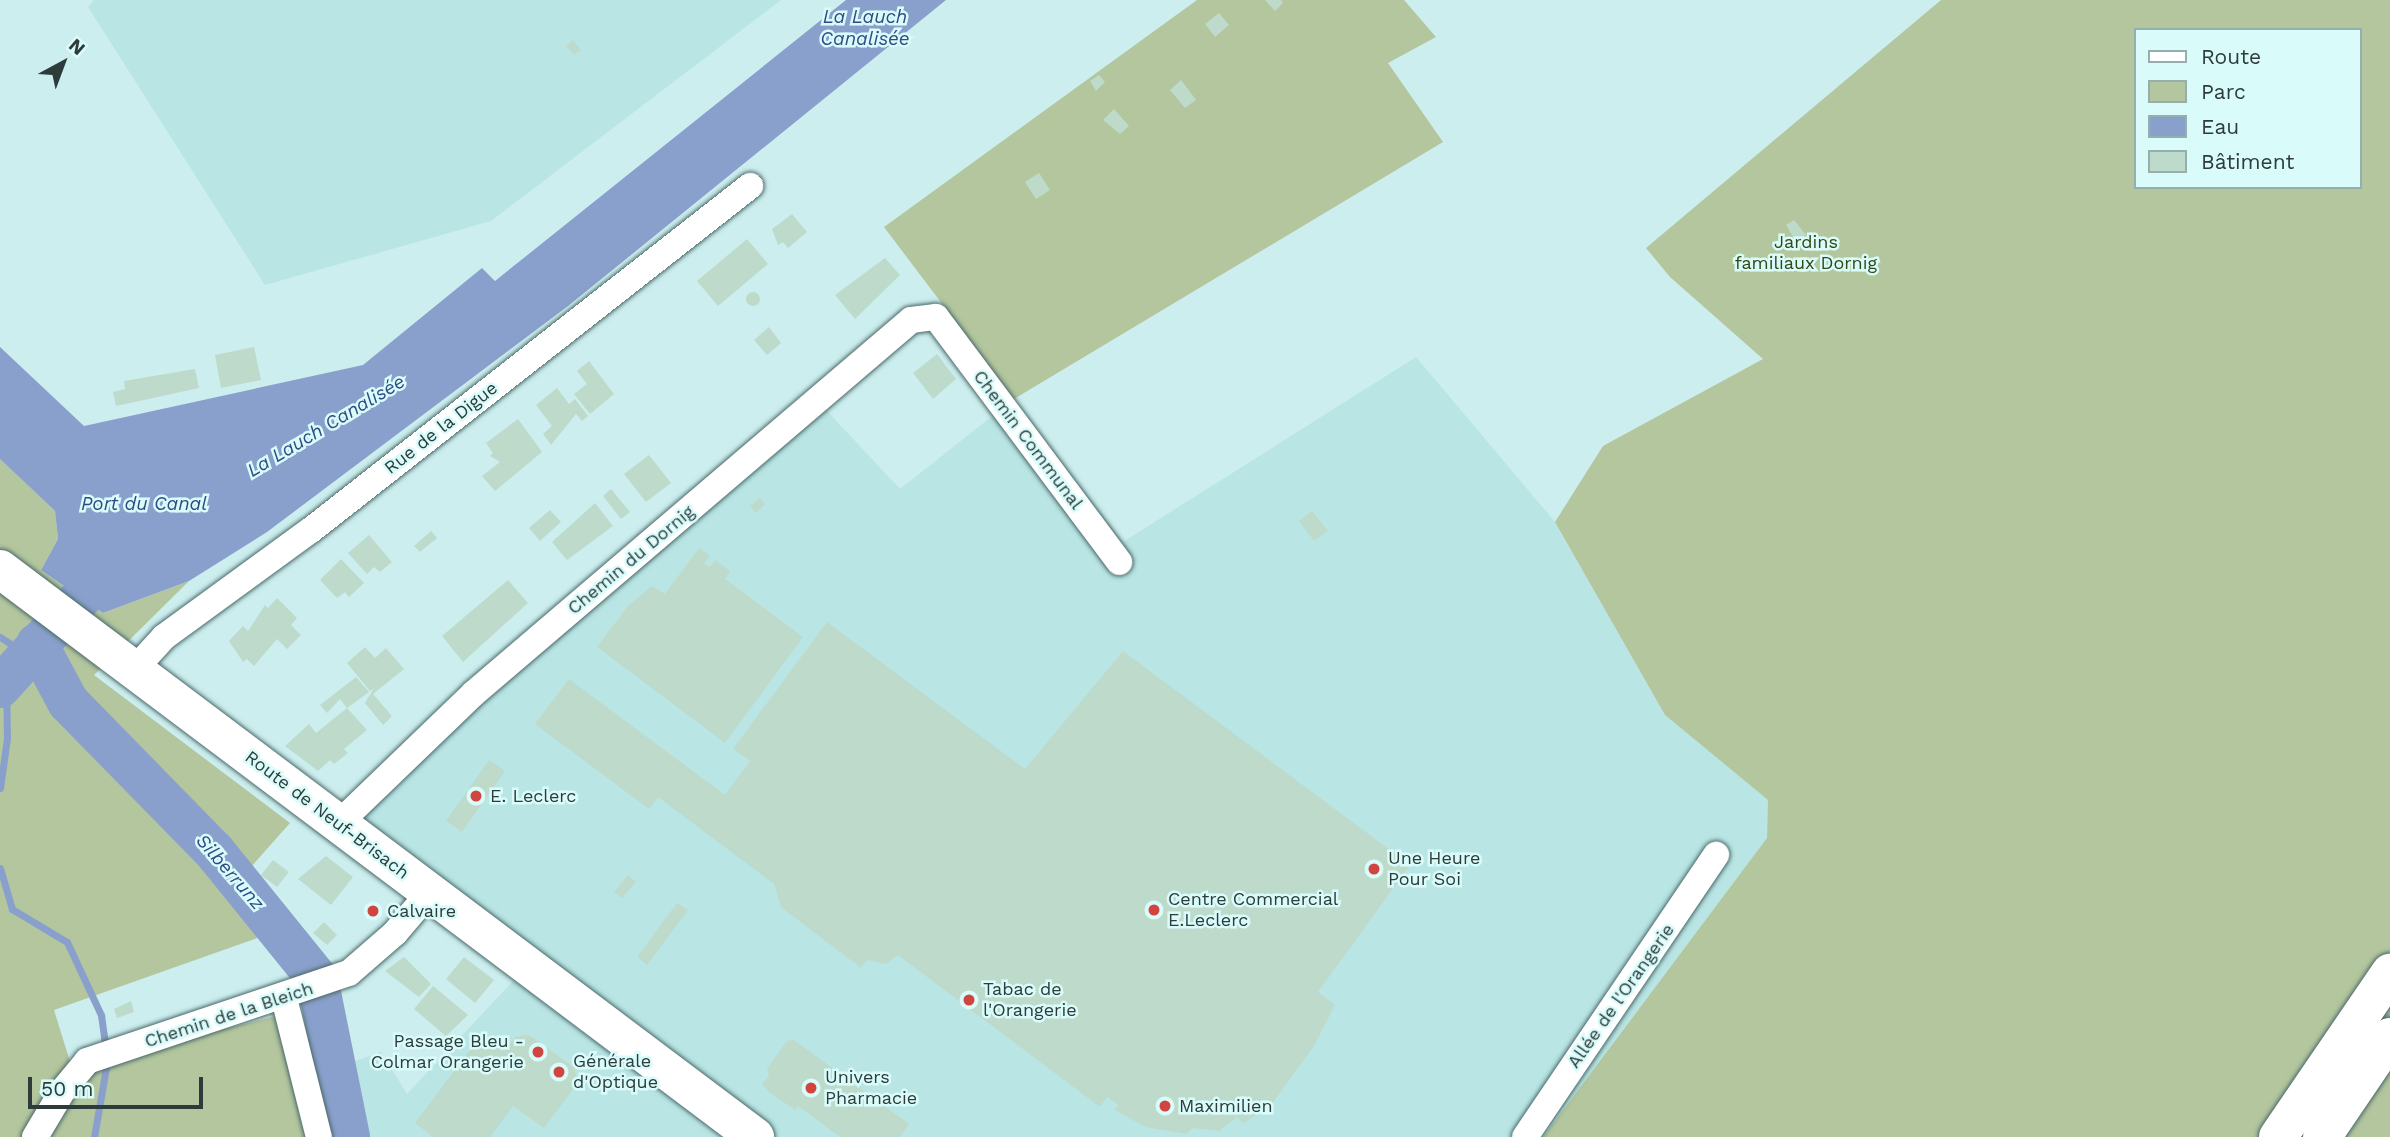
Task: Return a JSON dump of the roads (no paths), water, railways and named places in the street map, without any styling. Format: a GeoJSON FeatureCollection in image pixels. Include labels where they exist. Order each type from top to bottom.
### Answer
{"type":"FeatureCollection","features":[{"type":"Feature","properties":{"kind":"main road","name":"Route de Neuf-Brisach"},"geometry":{"type":"LineString","coordinates":[[10,577],[755,1137]]}},
{"type":"Feature","properties":{"kind":"main road"},"geometry":{"type":"LineString","coordinates":[[2278,1137],[2390,973]]}},
{"type":"Feature","properties":{"kind":"main road"},"geometry":{"type":"LineString","coordinates":[[2322,1137],[2390,1037]]}},
{"type":"Feature","properties":{"kind":"street","name":"Rue de la Digue"},"geometry":{"type":"LineString","coordinates":[[120,661],[164,637],[310,530],[750,186]]}},
{"type":"Feature","properties":{"kind":"street","name":"Chemin Communal"},"geometry":{"type":"LineString","coordinates":[[936,317],[1119,562]]}},
{"type":"Feature","properties":{"kind":"street","name":"Chemin du Dornig"},"geometry":{"type":"LineString","coordinates":[[338,824],[473,694],[911,320],[936,317]]}},
{"type":"Feature","properties":{"kind":"street","name":"Allée de l'Orangerie"},"geometry":{"type":"LineString","coordinates":[[1525,1137],[1716,855]]}},
{"type":"Feature","properties":{"kind":"street","name":"Chemin de la Bleich"},"geometry":{"type":"LineString","coordinates":[[35,1137],[63,1090],[87,1061],[293,995],[349,973],[395,933],[429,893]]}},
{"type":"Feature","properties":{"kind":"street"},"geometry":{"type":"LineString","coordinates":[[293,995],[318,1137]]}},
{"type":"Feature","properties":{"kind":"water","name":"Port du Canal"},"geometry":{"type":"Polygon","coordinates":[[[846,0],[946,0],[568,306],[267,532],[189,581],[103,613],[41,570],[58,539],[55,511],[0,459],[0,347],[84,426],[363,365],[482,268],[495,281],[846,0]]]}},
{"type":"Feature","properties":{"kind":"waterway","name":"La Lauch Canalisée"},"geometry":{"type":"LineString","coordinates":[[0,687],[118,557]]}},
{"type":"Feature","properties":{"kind":"waterway"},"geometry":{"type":"LineString","coordinates":[[0,637],[28,655]]}},
{"type":"Feature","properties":{"kind":"waterway","name":"Silberrunz"},"geometry":{"type":"LineString","coordinates":[[37,644],[68,702],[214,851],[317,978],[349,1137]]}},
{"type":"Feature","properties":{"kind":"waterway"},"geometry":{"type":"LineString","coordinates":[[0,788],[7,738],[6,679]]}},
{"type":"Feature","properties":{"kind":"waterway"},"geometry":{"type":"LineString","coordinates":[[0,868],[12,909],[67,942],[101,1015],[106,1050]]}},
{"type":"Feature","properties":{"kind":"waterway"},"geometry":{"type":"LineString","coordinates":[[94,1137],[107,1062]]}},
{"type":"Feature","properties":{"kind":"place","name":"E. Leclerc"},"geometry":{"type":"Point","coordinates":[476,796]}},
{"type":"Feature","properties":{"kind":"place","name":"Une Heure Pour Soi"},"geometry":{"type":"Point","coordinates":[1374,869]}},
{"type":"Feature","properties":{"kind":"place","name":"Centre Commercial E.Leclerc"},"geometry":{"type":"Point","coordinates":[1154,910]}},
{"type":"Feature","properties":{"kind":"place","name":"Calvaire"},"geometry":{"type":"Point","coordinates":[373,911]}},
{"type":"Feature","properties":{"kind":"place","name":"Tabac de l'Orangerie"},"geometry":{"type":"Point","coordinates":[969,1000]}},
{"type":"Feature","properties":{"kind":"place","name":"Passage Bleu - Colmar Orangerie"},"geometry":{"type":"Point","coordinates":[538,1052]}},
{"type":"Feature","properties":{"kind":"place","name":"Générale d'Optique"},"geometry":{"type":"Point","coordinates":[559,1072]}},
{"type":"Feature","properties":{"kind":"place","name":"Univers Pharmacie"},"geometry":{"type":"Point","coordinates":[811,1088]}},
{"type":"Feature","properties":{"kind":"place","name":"Maximilien"},"geometry":{"type":"Point","coordinates":[1165,1106]}},
{"type":"Feature","properties":{"kind":"park label","name":"Jardins familiaux Dornig"},"geometry":{"type":"Point","coordinates":[1806,253]}}]}
